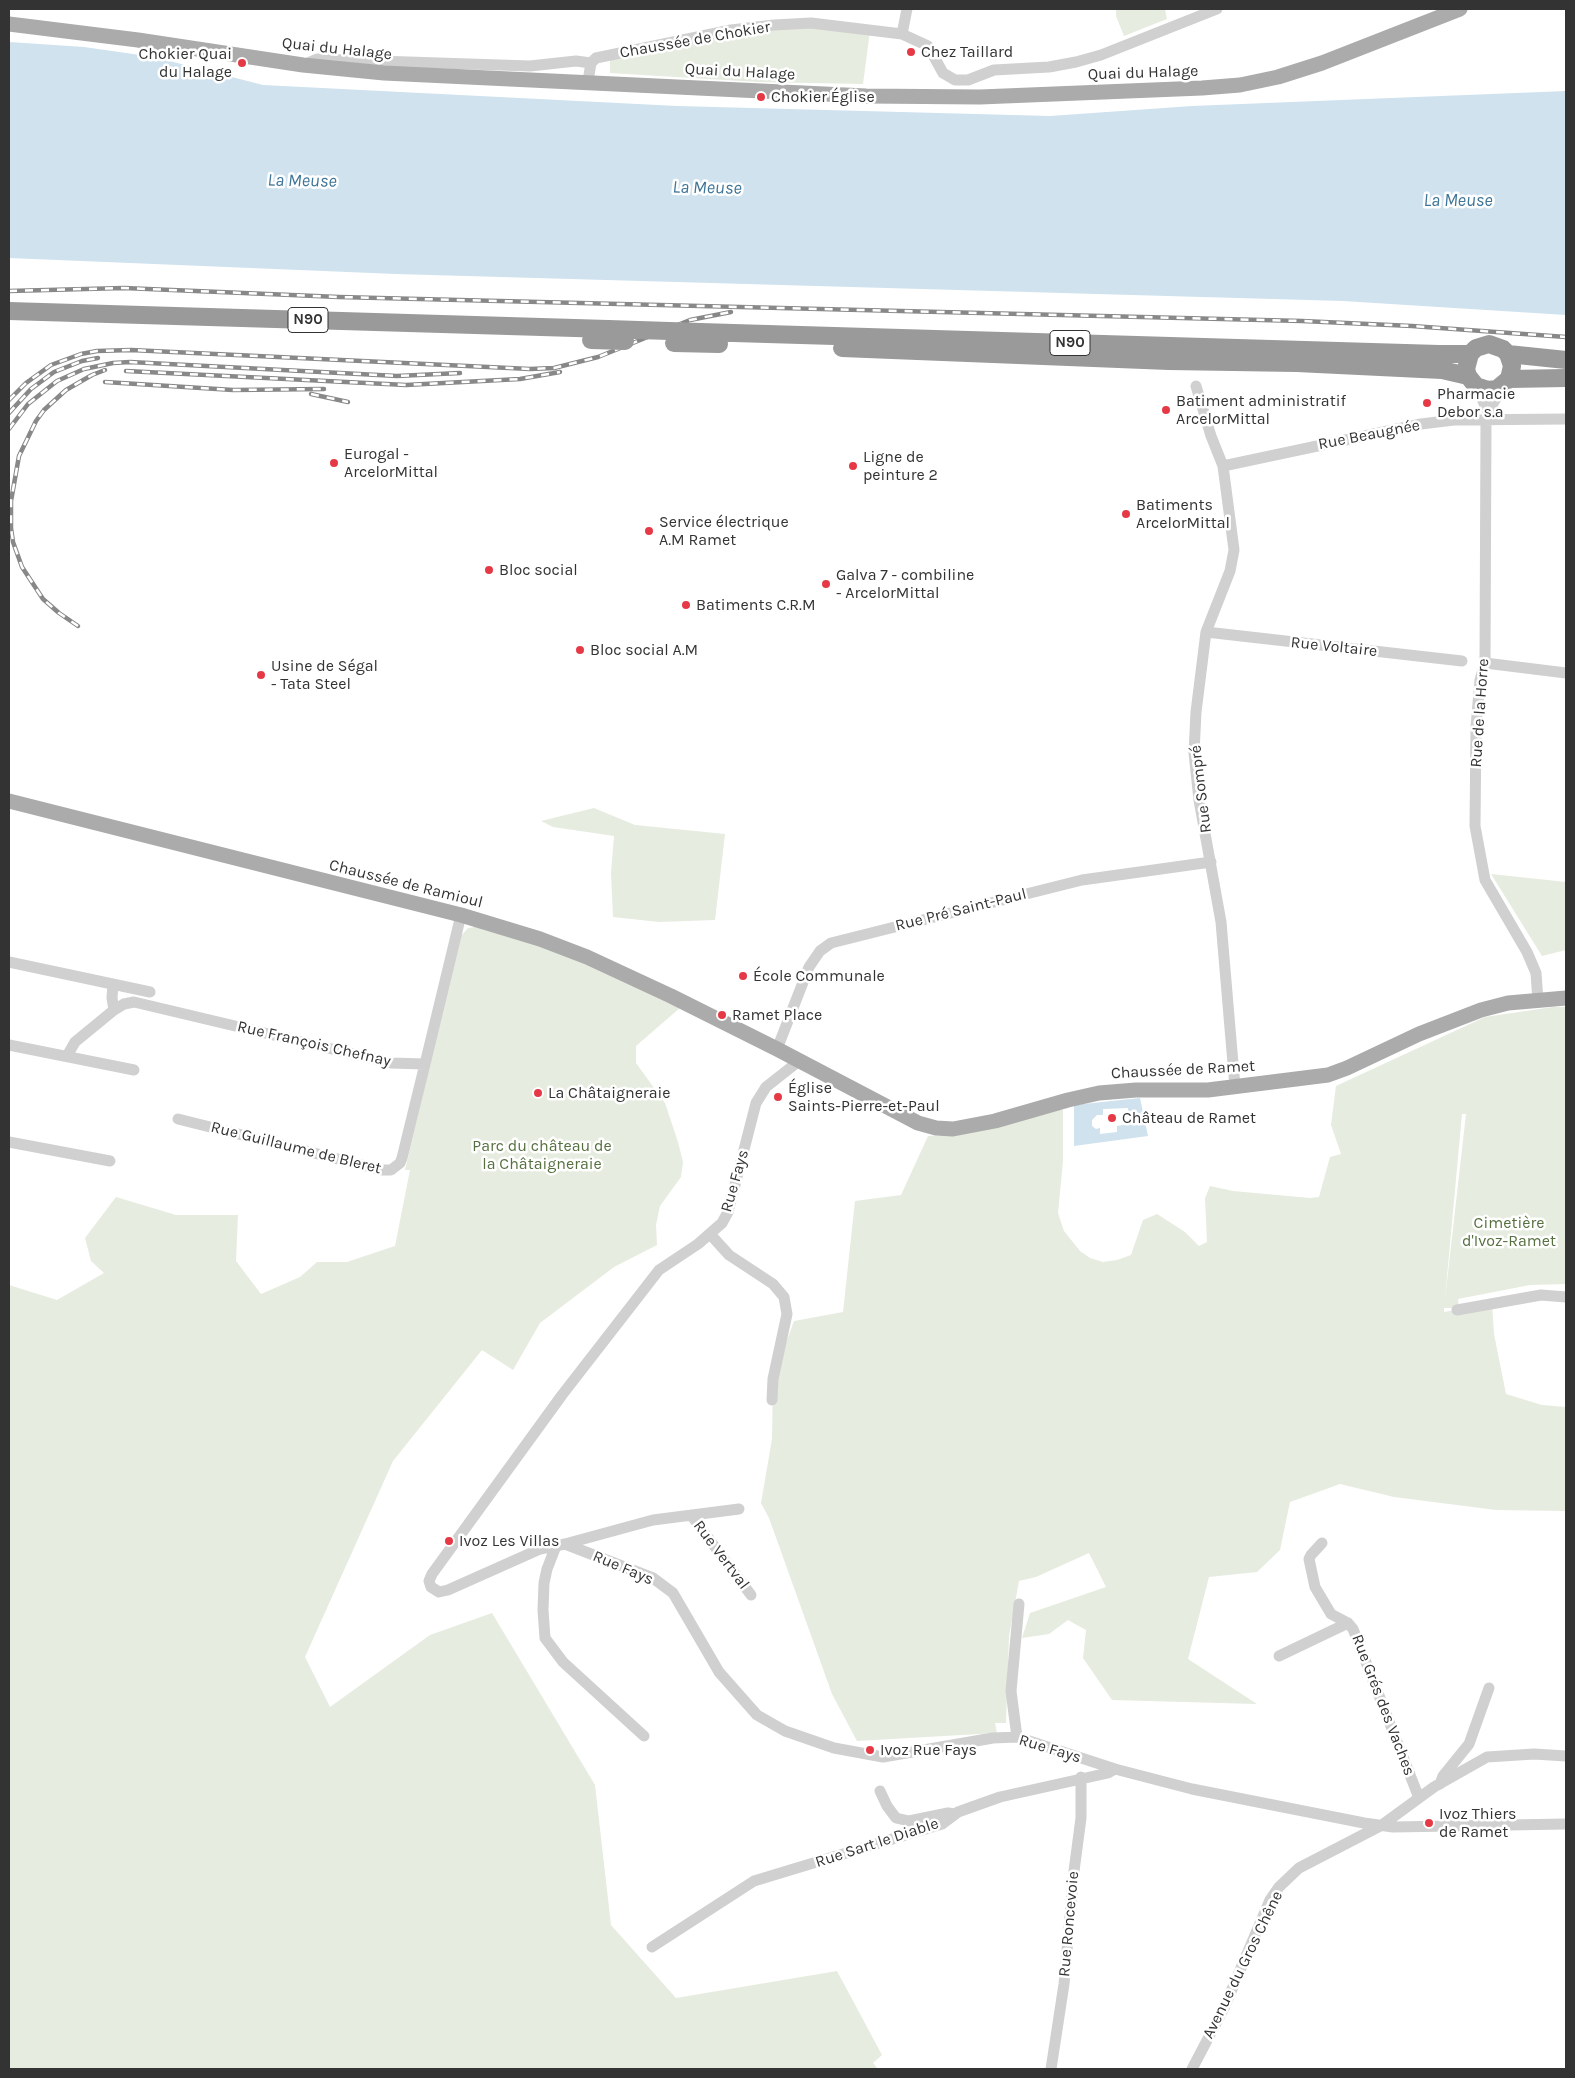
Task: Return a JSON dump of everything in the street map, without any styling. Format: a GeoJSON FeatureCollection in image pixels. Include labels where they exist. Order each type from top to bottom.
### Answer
{"type":"FeatureCollection","features":[{"type":"Feature","properties":{"kind":"highway","name":"N90"},"geometry":{"type":"LineString","coordinates":[[9,312],[1470,354]]}},
{"type":"Feature","properties":{"kind":"highway","name":"N90"},"geometry":{"type":"LineString","coordinates":[[9,323],[591,340],[1160,361],[1307,363],[1442,370],[1472,381]]}},
{"type":"Feature","properties":{"kind":"highway"},"geometry":{"type":"LineString","coordinates":[[1507,382],[1512,366],[1508,354],[1503,349],[1489,344],[1476,348],[1470,354],[1467,361],[1472,381],[1488,390],[1497,389],[1507,382],[1566,378]]}},
{"type":"Feature","properties":{"kind":"highway"},"geometry":{"type":"LineString","coordinates":[[1508,354],[1566,360]]}},
{"type":"Feature","properties":{"kind":"main road","name":"Quai du Halage"},"geometry":{"type":"LineString","coordinates":[[9,24],[138,40],[303,65],[384,72],[866,96],[980,97],[1240,85],[1322,63],[1460,9]]}},
{"type":"Feature","properties":{"kind":"main road","name":"Chaussée de Ramioul"},"geometry":{"type":"LineString","coordinates":[[9,801],[500,926],[573,951],[671,996],[777,1049]]}},
{"type":"Feature","properties":{"kind":"main road","name":"Chaussée de Ramet"},"geometry":{"type":"LineString","coordinates":[[799,1061],[918,1123],[943,1129],[996,1121],[1099,1093],[1136,1090],[1189,1091],[1328,1075],[1347,1068],[1411,1037],[1481,1010],[1508,1003],[1566,998]]}},
{"type":"Feature","properties":{"kind":"main road"},"geometry":{"type":"LineString","coordinates":[[777,1049],[799,1061]]}},
{"type":"Feature","properties":{"kind":"street"},"geometry":{"type":"LineString","coordinates":[[902,34],[907,9]]}},
{"type":"Feature","properties":{"kind":"street","name":"Chaussée de Chokier"},"geometry":{"type":"LineString","coordinates":[[303,65],[317,59],[530,66],[576,61],[591,63],[596,58],[731,30],[811,23],[902,34],[928,46],[943,73],[955,80],[968,80],[994,70],[1049,67],[1101,55],[1217,9]]}},
{"type":"Feature","properties":{"kind":"street"},"geometry":{"type":"LineString","coordinates":[[588,81],[591,63]]}},
{"type":"Feature","properties":{"kind":"street"},"geometry":{"type":"LineString","coordinates":[[1472,381],[1487,416]]}},
{"type":"Feature","properties":{"kind":"street"},"geometry":{"type":"LineString","coordinates":[[1487,416],[1507,382]]}},
{"type":"Feature","properties":{"kind":"street","name":"Rue Sompré"},"geometry":{"type":"LineString","coordinates":[[1196,386],[1211,436],[1223,466],[1234,550],[1230,571],[1206,632],[1196,712],[1194,753],[1199,800],[1221,922],[1236,1086]]}},
{"type":"Feature","properties":{"kind":"street","name":"Rue Beaugnée"},"geometry":{"type":"LineString","coordinates":[[1223,466],[1421,424],[1487,416],[1566,419]]}},
{"type":"Feature","properties":{"kind":"street","name":"Rue de la Horre"},"geometry":{"type":"LineString","coordinates":[[1487,416],[1485,663],[1480,680],[1476,727],[1475,826],[1478,855],[1484,880],[1532,961],[1536,973],[1538,1000]]}},
{"type":"Feature","properties":{"kind":"street","name":"Rue Voltaire"},"geometry":{"type":"LineString","coordinates":[[1206,632],[1462,661]]}},
{"type":"Feature","properties":{"kind":"street"},"geometry":{"type":"LineString","coordinates":[[1485,663],[1566,673]]}},
{"type":"Feature","properties":{"kind":"street","name":"Rue Pré Saint-Paul"},"geometry":{"type":"LineString","coordinates":[[777,1049],[809,967],[820,951],[831,943],[1082,880],[1211,862]]}},
{"type":"Feature","properties":{"kind":"street"},"geometry":{"type":"LineString","coordinates":[[425,1064],[461,915]]}},
{"type":"Feature","properties":{"kind":"street"},"geometry":{"type":"LineString","coordinates":[[9,962],[150,992]]}},
{"type":"Feature","properties":{"kind":"street"},"geometry":{"type":"LineString","coordinates":[[113,984],[112,998],[114,1010]]}},
{"type":"Feature","properties":{"kind":"street","name":"Rue François Chefnay"},"geometry":{"type":"LineString","coordinates":[[67,1056],[75,1042],[114,1010],[124,1004],[140,1002],[391,1064],[425,1064]]}},
{"type":"Feature","properties":{"kind":"street"},"geometry":{"type":"LineString","coordinates":[[9,1045],[134,1070]]}},
{"type":"Feature","properties":{"kind":"street","name":"Rue Fays"},"geometry":{"type":"LineString","coordinates":[[799,1061],[766,1087],[756,1103],[728,1212],[722,1224],[659,1270],[562,1395],[432,1574],[429,1581],[431,1587],[439,1592],[448,1590],[540,1549],[560,1545],[653,1578],[673,1593],[719,1672],[757,1715],[785,1731],[834,1748],[883,1757],[993,1738],[1017,1737],[1115,1769],[1192,1789],[1382,1826],[1566,1824]]}},
{"type":"Feature","properties":{"kind":"street","name":"Rue Guillaume de Bleret"},"geometry":{"type":"LineString","coordinates":[[178,1119],[382,1170],[391,1170],[400,1163],[402,1158],[425,1064]]}},
{"type":"Feature","properties":{"kind":"street"},"geometry":{"type":"LineString","coordinates":[[9,1142],[110,1161]]}},
{"type":"Feature","properties":{"kind":"street"},"geometry":{"type":"LineString","coordinates":[[710,1234],[730,1254],[773,1284],[784,1297],[787,1314],[773,1379],[772,1400]]}},
{"type":"Feature","properties":{"kind":"street"},"geometry":{"type":"LineString","coordinates":[[1458,1310],[1541,1295],[1566,1297]]}},
{"type":"Feature","properties":{"kind":"street"},"geometry":{"type":"LineString","coordinates":[[644,1736],[563,1662],[545,1638],[542,1610],[547,1569],[560,1545],[653,1520],[739,1509]]}},
{"type":"Feature","properties":{"kind":"street","name":"Rue Vertval"},"geometry":{"type":"LineString","coordinates":[[692,1515],[751,1595]]}},
{"type":"Feature","properties":{"kind":"street","name":"Rue Grés des Vaches"},"geometry":{"type":"LineString","coordinates":[[1322,1544],[1309,1559],[1315,1586],[1331,1614],[1348,1623],[1353,1629],[1419,1798]]}},
{"type":"Feature","properties":{"kind":"street"},"geometry":{"type":"LineString","coordinates":[[1017,1737],[1010,1691],[1019,1604]]}},
{"type":"Feature","properties":{"kind":"street"},"geometry":{"type":"LineString","coordinates":[[1279,1656],[1348,1623]]}},
{"type":"Feature","properties":{"kind":"street"},"geometry":{"type":"LineString","coordinates":[[1440,1784],[1443,1776],[1469,1744],[1489,1688]]}},
{"type":"Feature","properties":{"kind":"street","name":"Avenue du Gros Chêne"},"geometry":{"type":"LineString","coordinates":[[1192,2069],[1224,2008],[1270,1900],[1279,1887],[1303,1865],[1382,1826],[1440,1784],[1487,1757],[1534,1754],[1566,1756]]}},
{"type":"Feature","properties":{"kind":"street","name":"Rue Sart le Diable"},"geometry":{"type":"LineString","coordinates":[[652,1947],[754,1881],[942,1824],[955,1814],[1000,1797],[1081,1777],[1108,1773],[1115,1769]]}},
{"type":"Feature","properties":{"kind":"street","name":"Rue Roncevoie"},"geometry":{"type":"LineString","coordinates":[[1051,2069],[1064,1984],[1081,1818],[1081,1777]]}},
{"type":"Feature","properties":{"kind":"street"},"geometry":{"type":"LineString","coordinates":[[880,1791],[887,1806],[896,1818],[909,1821],[948,1813],[955,1814]]}},
{"type":"Feature","properties":{"kind":"green space"},"geometry":{"type":"Polygon","coordinates":[[[1116,9],[1165,9],[1167,19],[1124,36],[1116,16],[1116,9]]]}},
{"type":"Feature","properties":{"kind":"green space"},"geometry":{"type":"Polygon","coordinates":[[[795,25],[870,31],[863,84],[758,82],[610,73],[610,60],[691,42],[795,25]]]}},
{"type":"Feature","properties":{"kind":"green space"},"geometry":{"type":"Polygon","coordinates":[[[594,808],[635,825],[725,834],[715,920],[659,922],[613,917],[611,873],[614,836],[553,827],[541,821],[594,808]]]}},
{"type":"Feature","properties":{"kind":"green space"},"geometry":{"type":"Polygon","coordinates":[[[1491,874],[1566,882],[1566,950],[1542,956],[1491,874]]]}},
{"type":"Feature","properties":{"kind":"green space","name":"Parc du château de la Châtaigneraie"},"geometry":{"type":"Polygon","coordinates":[[[481,926],[551,948],[681,1007],[636,1046],[636,1063],[665,1103],[683,1162],[681,1177],[660,1206],[656,1225],[657,1245],[614,1267],[540,1323],[513,1370],[482,1350],[393,1461],[305,1657],[330,1707],[430,1635],[492,1613],[595,1785],[611,1925],[676,1998],[837,1971],[882,2055],[873,2063],[878,2069],[9,2069],[9,1285],[57,1300],[104,1273],[91,1261],[85,1238],[116,1197],[176,1215],[238,1215],[236,1261],[261,1294],[300,1277],[317,1262],[347,1262],[395,1246],[410,1170],[405,1170],[460,937],[468,928],[481,926]]]}},
{"type":"Feature","properties":{"kind":"green space","name":"Cimetière d'Ivoz-Ramet"},"geometry":{"type":"Polygon","coordinates":[[[1553,1007],[1566,1007],[1566,1284],[1530,1285],[1458,1299],[1459,1308],[1444,1308],[1444,1312],[1492,1304],[1494,1334],[1506,1394],[1542,1405],[1566,1407],[1566,1511],[1496,1510],[1394,1497],[1340,1484],[1290,1502],[1280,1550],[1257,1572],[1209,1577],[1188,1659],[1257,1704],[1112,1700],[1083,1658],[1086,1630],[1068,1620],[1049,1634],[1022,1638],[1030,1613],[1106,1587],[1089,1553],[1036,1577],[1019,1581],[1009,1636],[1006,1723],[995,1723],[997,1733],[857,1741],[832,1694],[769,1518],[761,1503],[772,1439],[773,1379],[794,1321],[843,1312],[855,1201],[901,1195],[928,1136],[954,1135],[1011,1124],[1060,1109],[1063,1110],[1063,1161],[1058,1213],[1064,1231],[1080,1251],[1090,1258],[1103,1262],[1131,1255],[1143,1220],[1157,1214],[1185,1232],[1199,1246],[1207,1242],[1205,1198],[1210,1186],[1233,1191],[1310,1198],[1319,1197],[1330,1157],[1341,1154],[1331,1125],[1336,1086],[1485,1017],[1553,1007]],[[1462,1114],[1445,1299],[1466,1114],[1462,1114]]]}},
{"type":"Feature","properties":{"kind":"water","name":"La Meuse"},"geometry":{"type":"Polygon","coordinates":[[[9,42],[84,47],[154,57],[263,85],[677,106],[1050,116],[1192,106],[1566,91],[1566,315],[1343,301],[396,274],[9,258],[9,42]]]}},
{"type":"Feature","properties":{"kind":"water"},"geometry":{"type":"Polygon","coordinates":[[[1140,1098],[1148,1136],[1074,1146],[1074,1105],[1140,1098]],[[1128,1108],[1103,1109],[1103,1115],[1097,1115],[1092,1120],[1092,1126],[1096,1129],[1100,1128],[1100,1134],[1117,1132],[1117,1126],[1129,1124],[1128,1108]]]}},
{"type":"Feature","properties":{"kind":"railway"},"geometry":{"type":"LineString","coordinates":[[9,291],[124,288],[339,297],[1302,321],[1412,326],[1566,337]]}},
{"type":"Feature","properties":{"kind":"railway"},"geometry":{"type":"LineString","coordinates":[[9,400],[26,383],[51,365],[81,354],[97,351],[131,350],[530,369],[554,368],[598,357],[690,320],[731,312]]}},
{"type":"Feature","properties":{"kind":"railway"},"geometry":{"type":"LineString","coordinates":[[9,413],[31,389],[54,372],[82,361],[98,358]]}},
{"type":"Feature","properties":{"kind":"railway"},"geometry":{"type":"LineString","coordinates":[[9,429],[28,404],[57,381],[84,369],[113,363],[130,362],[397,376],[460,373]]}},
{"type":"Feature","properties":{"kind":"railway"},"geometry":{"type":"LineString","coordinates":[[78,626],[43,599],[22,567],[13,542],[11,501],[19,456],[36,421],[44,410],[66,390],[105,370]]}},
{"type":"Feature","properties":{"kind":"railway"},"geometry":{"type":"LineString","coordinates":[[126,371],[406,385],[520,379],[560,372]]}},
{"type":"Feature","properties":{"kind":"railway"},"geometry":{"type":"LineString","coordinates":[[105,382],[233,390],[324,389]]}},
{"type":"Feature","properties":{"kind":"railway"},"geometry":{"type":"LineString","coordinates":[[311,394],[348,402]]}},
{"type":"Feature","properties":{"kind":"place","name":"Chez Taillard"},"geometry":{"type":"Point","coordinates":[911,52]}},
{"type":"Feature","properties":{"kind":"place","name":"Chokier Quai du Halage"},"geometry":{"type":"Point","coordinates":[242,63]}},
{"type":"Feature","properties":{"kind":"place","name":"Chokier Église"},"geometry":{"type":"Point","coordinates":[761,97]}},
{"type":"Feature","properties":{"kind":"place","name":"Pharmacie Debor s.a"},"geometry":{"type":"Point","coordinates":[1427,403]}},
{"type":"Feature","properties":{"kind":"place","name":"Batiment administratif ArcelorMittal"},"geometry":{"type":"Point","coordinates":[1166,410]}},
{"type":"Feature","properties":{"kind":"place","name":"Eurogal - ArcelorMittal"},"geometry":{"type":"Point","coordinates":[334,463]}},
{"type":"Feature","properties":{"kind":"place","name":"Ligne de peinture 2"},"geometry":{"type":"Point","coordinates":[853,466]}},
{"type":"Feature","properties":{"kind":"place","name":"Batiments ArcelorMittal"},"geometry":{"type":"Point","coordinates":[1126,514]}},
{"type":"Feature","properties":{"kind":"place","name":"Service électrique A.M Ramet"},"geometry":{"type":"Point","coordinates":[649,531]}},
{"type":"Feature","properties":{"kind":"place","name":"Bloc social"},"geometry":{"type":"Point","coordinates":[489,570]}},
{"type":"Feature","properties":{"kind":"place","name":"Galva 7 - combiline - ArcelorMittal"},"geometry":{"type":"Point","coordinates":[826,584]}},
{"type":"Feature","properties":{"kind":"place","name":"Batiments C.R.M"},"geometry":{"type":"Point","coordinates":[686,605]}},
{"type":"Feature","properties":{"kind":"place","name":"Bloc social A.M"},"geometry":{"type":"Point","coordinates":[580,650]}},
{"type":"Feature","properties":{"kind":"place","name":"Usine de Ségal - Tata Steel"},"geometry":{"type":"Point","coordinates":[261,675]}},
{"type":"Feature","properties":{"kind":"place","name":"École Communale"},"geometry":{"type":"Point","coordinates":[743,976]}},
{"type":"Feature","properties":{"kind":"place","name":"Ramet Place"},"geometry":{"type":"Point","coordinates":[722,1015]}},
{"type":"Feature","properties":{"kind":"place","name":"La Châtaigneraie"},"geometry":{"type":"Point","coordinates":[538,1093]}},
{"type":"Feature","properties":{"kind":"place","name":"Église Saints-Pierre-et-Paul"},"geometry":{"type":"Point","coordinates":[778,1097]}},
{"type":"Feature","properties":{"kind":"place","name":"Château de Ramet"},"geometry":{"type":"Point","coordinates":[1112,1118]}},
{"type":"Feature","properties":{"kind":"place","name":"Ivoz Les Villas"},"geometry":{"type":"Point","coordinates":[449,1541]}},
{"type":"Feature","properties":{"kind":"place","name":"Ivoz Rue Fays"},"geometry":{"type":"Point","coordinates":[870,1750]}},
{"type":"Feature","properties":{"kind":"place","name":"Ivoz Thiers de Ramet"},"geometry":{"type":"Point","coordinates":[1429,1823]}}]}
